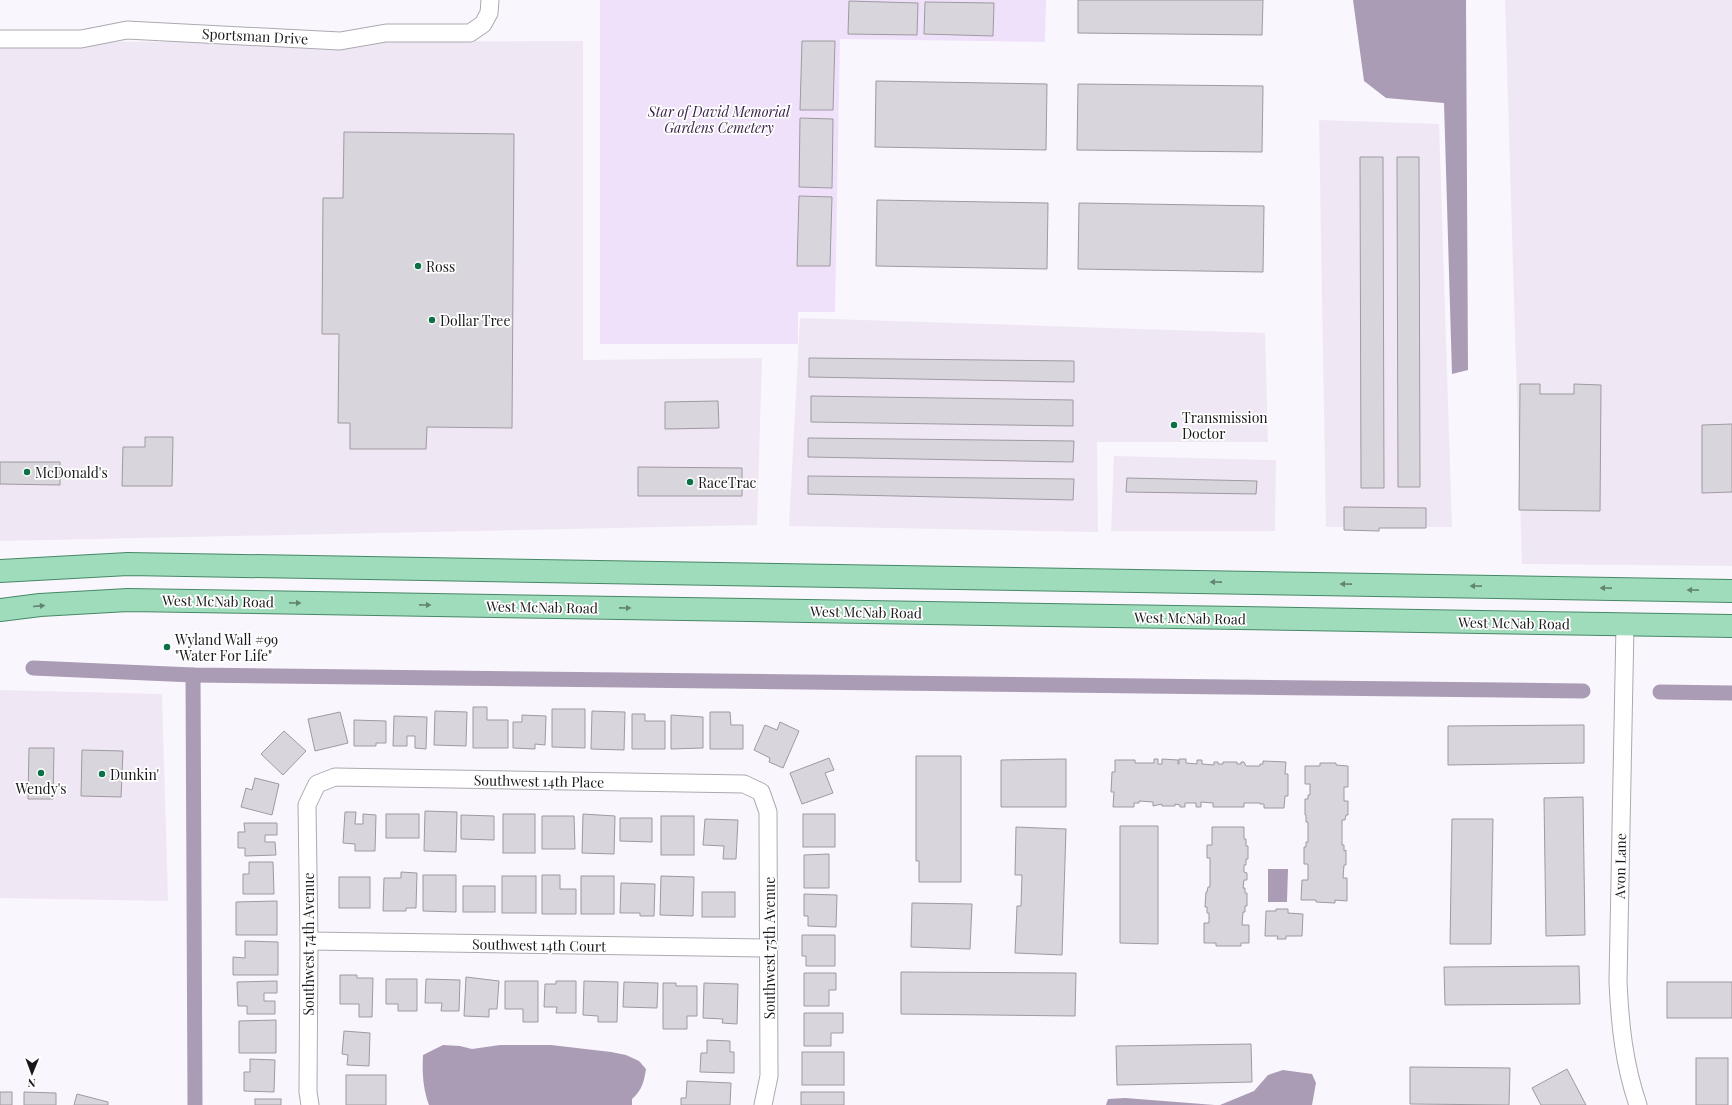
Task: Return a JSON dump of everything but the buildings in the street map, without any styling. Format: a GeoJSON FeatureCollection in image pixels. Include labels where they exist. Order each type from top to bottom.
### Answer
{"type":"FeatureCollection","features":[{"type":"Feature","properties":{"kind":"main road"},"geometry":{"type":"LineString","coordinates":[[0,571],[128,564],[1732,591]]}},
{"type":"Feature","properties":{"kind":"main road","name":"West McNab Road"},"geometry":{"type":"LineString","coordinates":[[0,610],[40,605],[128,600],[1732,626]]}},
{"type":"Feature","properties":{"kind":"street","name":"Sportsman Drive"},"geometry":{"type":"LineString","coordinates":[[0,39],[81,39],[127,30],[340,41],[386,33],[470,33],[483,24],[489,13],[490,0]]}},
{"type":"Feature","properties":{"kind":"street","name":"Avon Lane"},"geometry":{"type":"LineString","coordinates":[[1625,625],[1618,982],[1622,1046],[1630,1081],[1638,1105]]}},
{"type":"Feature","properties":{"kind":"street","name":"Southwest 14th Place"},"geometry":{"type":"LineString","coordinates":[[317,784],[335,777],[343,777],[744,784],[761,792]]}},
{"type":"Feature","properties":{"kind":"street","name":"Southwest 74th Avenue"},"geometry":{"type":"LineString","coordinates":[[310,1105],[308,1092],[309,941],[307,805],[317,784]]}},
{"type":"Feature","properties":{"kind":"street","name":"Southwest 75th Avenue"},"geometry":{"type":"LineString","coordinates":[[761,792],[768,812],[769,948],[769,1076],[763,1105]]}},
{"type":"Feature","properties":{"kind":"street","name":"Southwest 14th Court"},"geometry":{"type":"LineString","coordinates":[[309,941],[769,948]]}},
{"type":"Feature","properties":{"kind":"shaded area"},"geometry":{"type":"Polygon","coordinates":[[[1353,0],[1466,0],[1468,370],[1452,374],[1444,103],[1386,98],[1364,81],[1353,0]]]}},
{"type":"Feature","properties":{"kind":"shaded area"},"geometry":{"type":"Polygon","coordinates":[[[1505,0],[1732,0],[1732,566],[1522,564],[1505,0]]]}},
{"type":"Feature","properties":{"kind":"shaded area"},"geometry":{"type":"Polygon","coordinates":[[[583,41],[583,360],[762,358],[757,525],[0,541],[0,42],[583,41]]]}},
{"type":"Feature","properties":{"kind":"shaded area"},"geometry":{"type":"Polygon","coordinates":[[[1319,120],[1439,124],[1452,527],[1326,527],[1319,120]]]}},
{"type":"Feature","properties":{"kind":"shaded area"},"geometry":{"type":"Polygon","coordinates":[[[800,318],[1265,333],[1268,442],[1097,442],[1098,532],[789,526],[800,318]]]}},
{"type":"Feature","properties":{"kind":"shaded area"},"geometry":{"type":"Polygon","coordinates":[[[1114,456],[1276,460],[1275,531],[1111,531],[1114,456]]]}},
{"type":"Feature","properties":{"kind":"shaded area"},"geometry":{"type":"Polygon","coordinates":[[[0,690],[162,694],[168,901],[0,898],[0,690]]]}},
{"type":"Feature","properties":{"kind":"shaded area"},"geometry":{"type":"Polygon","coordinates":[[[1268,869],[1288,869],[1287,902],[1268,902],[1268,869]]]}},
{"type":"Feature","properties":{"kind":"shaded area"},"geometry":{"type":"Polygon","coordinates":[[[443,1045],[460,1046],[472,1049],[500,1045],[551,1045],[611,1052],[626,1055],[639,1061],[646,1069],[642,1086],[632,1099],[632,1105],[429,1105],[423,1080],[423,1055],[443,1045]]]}},
{"type":"Feature","properties":{"kind":"shaded area"},"geometry":{"type":"Polygon","coordinates":[[[1283,1070],[1312,1074],[1316,1083],[1312,1105],[1220,1105],[1254,1091],[1268,1075],[1283,1070]]]}},
{"type":"Feature","properties":{"kind":"shaded area"},"geometry":{"type":"Polygon","coordinates":[[[1125,1098],[1215,1105],[1106,1105],[1108,1099],[1125,1098]]]}},
{"type":"Feature","properties":{"kind":"green space","name":"Star of David Memorial Gardens Cemetery"},"geometry":{"type":"Polygon","coordinates":[[[600,0],[1046,0],[1045,42],[840,39],[835,312],[798,312],[798,344],[600,344],[600,0]]]}},
{"type":"Feature","properties":{"kind":"waterway"},"geometry":{"type":"LineString","coordinates":[[33,668],[193,675],[1583,691]]}},
{"type":"Feature","properties":{"kind":"waterway"},"geometry":{"type":"LineString","coordinates":[[193,675],[195,1105]]}},
{"type":"Feature","properties":{"kind":"waterway"},"geometry":{"type":"LineString","coordinates":[[1660,692],[1732,693]]}},
{"type":"Feature","properties":{"kind":"place","name":"Ross"},"geometry":{"type":"Point","coordinates":[418,266]}},
{"type":"Feature","properties":{"kind":"place","name":"Dollar Tree"},"geometry":{"type":"Point","coordinates":[432,320]}},
{"type":"Feature","properties":{"kind":"place","name":"Transmission Doctor"},"geometry":{"type":"Point","coordinates":[1174,425]}},
{"type":"Feature","properties":{"kind":"place","name":"McDonald's"},"geometry":{"type":"Point","coordinates":[27,472]}},
{"type":"Feature","properties":{"kind":"place","name":"RaceTrac"},"geometry":{"type":"Point","coordinates":[690,482]}},
{"type":"Feature","properties":{"kind":"place","name":"Wyland Wall #99 \"Water For Life\""},"geometry":{"type":"Point","coordinates":[167,647]}},
{"type":"Feature","properties":{"kind":"place","name":"Wendy's"},"geometry":{"type":"Point","coordinates":[41,773]}},
{"type":"Feature","properties":{"kind":"place","name":"Dunkin'"},"geometry":{"type":"Point","coordinates":[102,774]}}]}
